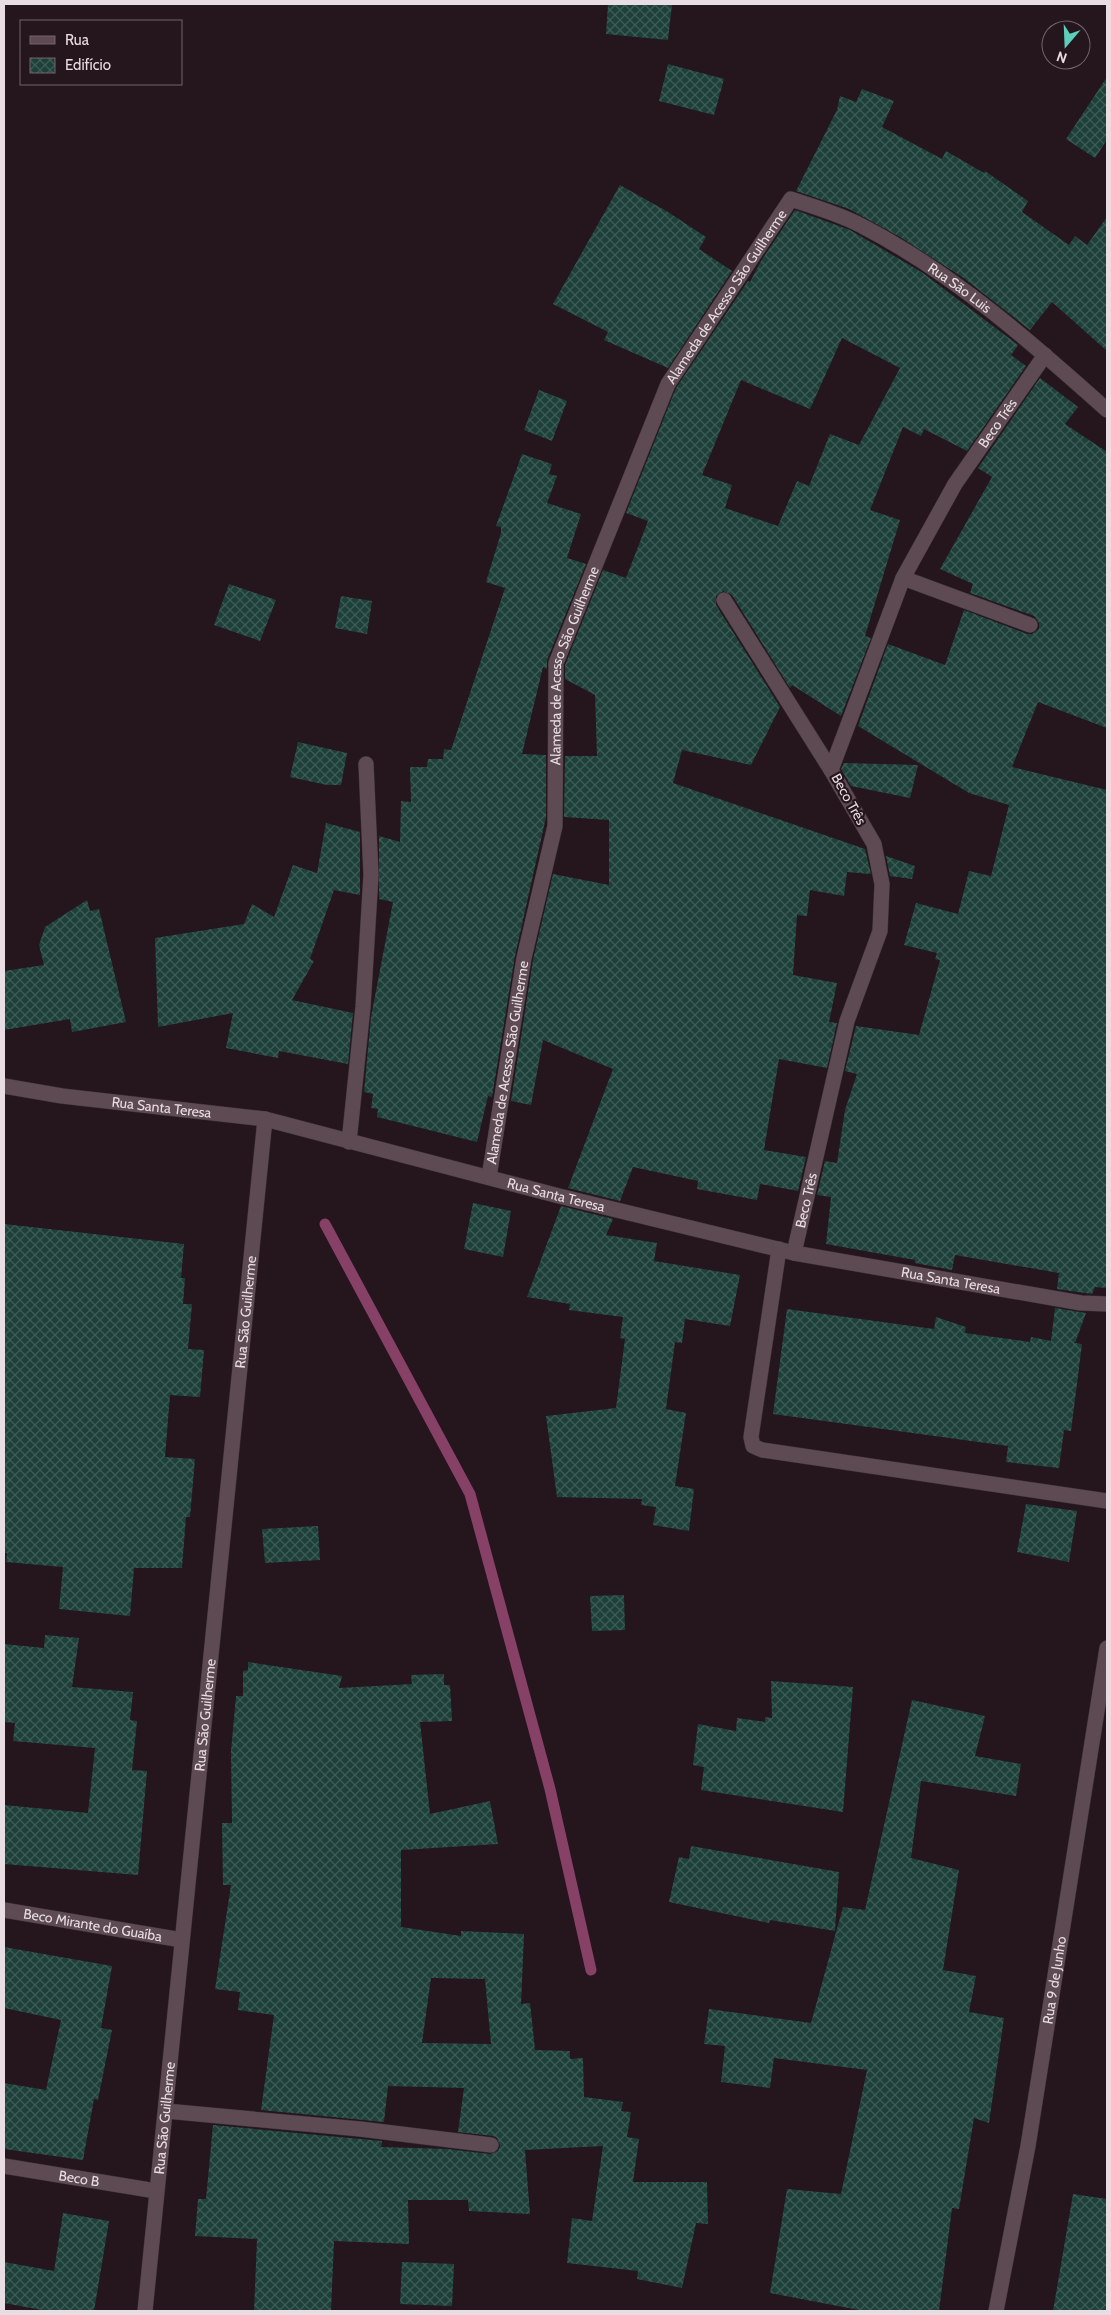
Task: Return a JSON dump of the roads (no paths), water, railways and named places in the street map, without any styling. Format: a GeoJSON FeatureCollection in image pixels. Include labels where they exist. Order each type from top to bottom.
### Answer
{"type":"FeatureCollection","features":[{"type":"Feature","properties":{"kind":"street","name":"Rua São Luis"},"geometry":{"type":"LineString","coordinates":[[790,199],[860,224],[914,255],[947,277],[1045,355],[1107,410]]}},
{"type":"Feature","properties":{"kind":"street","name":"Alameda de Acesso São Guilherme"},"geometry":{"type":"LineString","coordinates":[[489,1178],[524,958],[555,826],[556,664],[668,384],[790,199]]}},
{"type":"Feature","properties":{"kind":"street","name":"Beco Três"},"geometry":{"type":"LineString","coordinates":[[794,1253],[847,1021],[880,931],[882,884],[874,844],[831,770],[903,578],[955,484],[1045,355]]}},
{"type":"Feature","properties":{"kind":"street"},"geometry":{"type":"LineString","coordinates":[[903,578],[1030,624]]}},
{"type":"Feature","properties":{"kind":"street"},"geometry":{"type":"LineString","coordinates":[[724,600],[831,770]]}},
{"type":"Feature","properties":{"kind":"street"},"geometry":{"type":"LineString","coordinates":[[349,1142],[363,1007],[371,875],[366,764]]}},
{"type":"Feature","properties":{"kind":"street","name":"Rua Santa Teresa"},"geometry":{"type":"LineString","coordinates":[[4,1086],[62,1096],[265,1119],[489,1178],[779,1250],[1081,1303],[1107,1304]]}},
{"type":"Feature","properties":{"kind":"street","name":"Rua São Guilherme"},"geometry":{"type":"LineString","coordinates":[[145,2311],[265,1119]]}},
{"type":"Feature","properties":{"kind":"street"},"geometry":{"type":"LineString","coordinates":[[779,1250],[751,1437],[753,1446],[762,1450],[1107,1501]]}},
{"type":"Feature","properties":{"kind":"street","name":"Rua 9 de Junho"},"geometry":{"type":"LineString","coordinates":[[996,2311],[1028,2146],[1107,1648]]}},
{"type":"Feature","properties":{"kind":"street","name":"Beco Mirante do Guaíba"},"geometry":{"type":"LineString","coordinates":[[4,1910],[182,1940]]}},
{"type":"Feature","properties":{"kind":"street"},"geometry":{"type":"LineString","coordinates":[[166,2111],[491,2145]]}},
{"type":"Feature","properties":{"kind":"street","name":"Beco B"},"geometry":{"type":"LineString","coordinates":[[4,2166],[156,2191]]}},
{"type":"Feature","properties":{"kind":"waterway"},"geometry":{"type":"LineString","coordinates":[[325,1224],[470,1494],[550,1789],[591,1970]]}}]}
